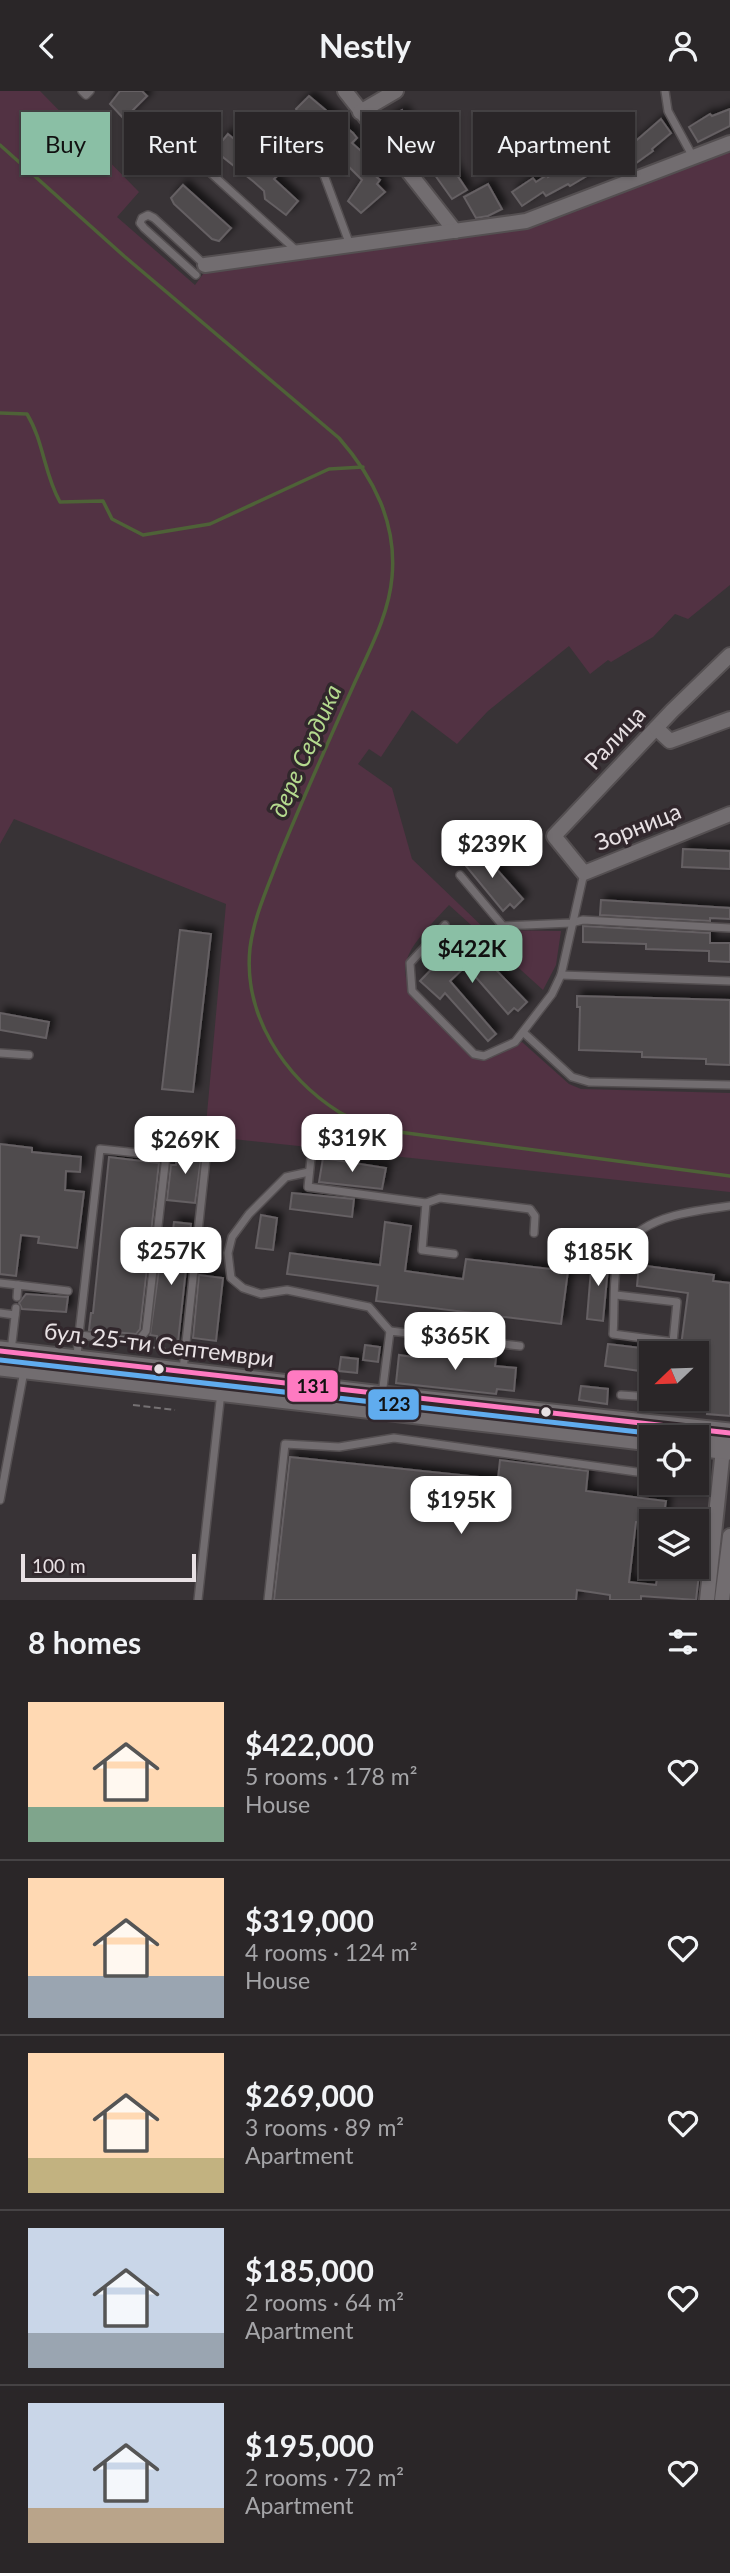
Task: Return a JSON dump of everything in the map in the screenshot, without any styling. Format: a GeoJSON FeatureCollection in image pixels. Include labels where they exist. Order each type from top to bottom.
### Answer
{"type":"FeatureCollection","features":[{"type":"Feature","properties":{"kind":"main road","name":"бул. 25-ти Септември"},"geometry":{"type":"LineString","coordinates":[[4,1356],[77,1360],[183,1372],[727,1441]]}},
{"type":"Feature","properties":{"kind":"main road","name":"бул. 25-ти Септември"},"geometry":{"type":"LineString","coordinates":[[4,1356],[25,1369],[639,1440]]}},
{"type":"Feature","properties":{"kind":"main road"},"geometry":{"type":"LineString","coordinates":[[709,1444],[727,1441]]}},
{"type":"Feature","properties":{"kind":"street"},"geometry":{"type":"LineString","coordinates":[[345,91],[455,231]]}},
{"type":"Feature","properties":{"kind":"street"},"geometry":{"type":"LineString","coordinates":[[360,112],[396,91]]}},
{"type":"Feature","properties":{"kind":"street"},"geometry":{"type":"LineString","coordinates":[[201,270],[298,252],[526,221],[730,143]]}},
{"type":"Feature","properties":{"kind":"street","name":"Ралица"},"geometry":{"type":"LineString","coordinates":[[569,856],[554,836],[656,728],[730,655]]}},
{"type":"Feature","properties":{"kind":"street"},"geometry":{"type":"LineString","coordinates":[[656,728],[670,741],[730,719]]}},
{"type":"Feature","properties":{"kind":"street","name":"Зорница"},"geometry":{"type":"LineString","coordinates":[[569,856],[584,873],[730,814]]}},
{"type":"Feature","properties":{"kind":"street"},"geometry":{"type":"LineString","coordinates":[[707,1600],[727,1441]]}},
{"type":"Feature","properties":{"kind":"street"},"geometry":{"type":"LineString","coordinates":[[722,1600],[730,1536]]}},
{"type":"Feature","properties":{"kind":"lane"},"geometry":{"type":"LineString","coordinates":[[82,91],[86,95],[90,91]]}},
{"type":"Feature","properties":{"kind":"lane"},"geometry":{"type":"LineString","coordinates":[[665,91],[668,111],[694,157]]}},
{"type":"Feature","properties":{"kind":"lane"},"geometry":{"type":"LineString","coordinates":[[213,175],[298,252]]}},
{"type":"Feature","properties":{"kind":"lane"},"geometry":{"type":"LineString","coordinates":[[324,175],[350,245]]}},
{"type":"Feature","properties":{"kind":"lane"},"geometry":{"type":"LineString","coordinates":[[148,215],[154,218],[201,270],[144,228],[140,223],[142,218],[148,215]]}},
{"type":"Feature","properties":{"kind":"lane"},"geometry":{"type":"LineString","coordinates":[[445,925],[410,963],[412,991],[474,1053],[484,1056],[515,1042],[552,995],[561,975],[584,873]]}},
{"type":"Feature","properties":{"kind":"lane"},"geometry":{"type":"LineString","coordinates":[[460,875],[503,926],[583,920],[730,928]]}},
{"type":"Feature","properties":{"kind":"lane"},"geometry":{"type":"LineString","coordinates":[[561,975],[730,981]]}},
{"type":"Feature","properties":{"kind":"lane"},"geometry":{"type":"LineString","coordinates":[[524,1033],[572,1077],[589,1082],[730,1085]]}},
{"type":"Feature","properties":{"kind":"lane"},"geometry":{"type":"LineString","coordinates":[[0,1053],[29,1055]]}},
{"type":"Feature","properties":{"kind":"lane"},"geometry":{"type":"LineString","coordinates":[[77,1360],[79,1335],[100,1149],[166,1156],[146,1331],[138,1341],[79,1335]]}},
{"type":"Feature","properties":{"kind":"lane"},"geometry":{"type":"LineString","coordinates":[[183,1372],[205,1159]]}},
{"type":"Feature","properties":{"kind":"lane"},"geometry":{"type":"LineString","coordinates":[[311,1159],[308,1187],[426,1203],[440,1198],[530,1209],[535,1216],[534,1233]]}},
{"type":"Feature","properties":{"kind":"lane"},"geometry":{"type":"LineString","coordinates":[[309,1172],[286,1177],[249,1214],[232,1237],[228,1253],[232,1278],[243,1288],[261,1294],[287,1290],[369,1307],[390,1331],[520,1346]]}},
{"type":"Feature","properties":{"kind":"lane"},"geometry":{"type":"LineString","coordinates":[[426,1203],[422,1250],[454,1254]]}},
{"type":"Feature","properties":{"kind":"lane"},"geometry":{"type":"LineString","coordinates":[[666,1341],[613,1334],[621,1253],[640,1232],[682,1213],[730,1206]]}},
{"type":"Feature","properties":{"kind":"lane"},"geometry":{"type":"LineString","coordinates":[[0,1283],[68,1291]]}},
{"type":"Feature","properties":{"kind":"lane"},"geometry":{"type":"LineString","coordinates":[[17,1297],[18,1285]]}},
{"type":"Feature","properties":{"kind":"lane"},"geometry":{"type":"LineString","coordinates":[[616,1295],[677,1303],[673,1341]]}},
{"type":"Feature","properties":{"kind":"lane"},"geometry":{"type":"LineString","coordinates":[[0,1313],[16,1311],[4,1356]]}},
{"type":"Feature","properties":{"kind":"lane"},"geometry":{"type":"LineString","coordinates":[[382,1396],[390,1331]]}},
{"type":"Feature","properties":{"kind":"lane"},"geometry":{"type":"LineString","coordinates":[[0,1500],[22,1399],[25,1369]]}},
{"type":"Feature","properties":{"kind":"lane"},"geometry":{"type":"LineString","coordinates":[[198,1600],[221,1391]]}},
{"type":"Feature","properties":{"kind":"lane"},"geometry":{"type":"LineString","coordinates":[[621,1395],[639,1396]]}},
{"type":"Feature","properties":{"kind":"lane"},"geometry":{"type":"LineString","coordinates":[[268,1600],[285,1444],[338,1447],[394,1438],[639,1472]]}},
{"type":"Feature","properties":{"kind":"path"},"geometry":{"type":"LineString","coordinates":[[154,1348],[176,1350]]}},
{"type":"Feature","properties":{"kind":"path"},"geometry":{"type":"LineString","coordinates":[[133,1405],[175,1410]]}},
{"type":"Feature","properties":{"kind":"shaded area"},"geometry":{"type":"Polygon","coordinates":[[[0,91],[40,91],[61,112],[21,112],[21,175],[110,175],[110,162],[139,192],[117,217],[195,285],[206,270],[527,226],[730,149],[730,585],[688,619],[675,614],[653,637],[611,662],[608,660],[590,674],[569,646],[488,711],[457,744],[412,710],[381,757],[369,749],[358,764],[392,788],[412,859],[486,930],[561,931],[556,965],[543,990],[449,905],[421,936],[406,963],[406,976],[411,990],[422,1006],[474,1057],[480,1060],[522,1042],[569,1084],[581,1089],[730,1093],[730,1192],[205,1136],[226,904],[14,819],[0,844],[0,91]]]}},
{"type":"Feature","properties":{"kind":"building"},"geometry":{"type":"Polygon","coordinates":[[[120,91],[142,91],[147,96],[131,112],[124,112],[124,119],[110,104],[120,91]]]}},
{"type":"Feature","properties":{"kind":"building"},"geometry":{"type":"Polygon","coordinates":[[[309,96],[328,112],[298,112],[296,109],[309,96]]]}},
{"type":"Feature","properties":{"kind":"building"},"geometry":{"type":"Polygon","coordinates":[[[730,109],[730,126],[698,142],[689,127],[710,114],[712,116],[730,109]]]}},
{"type":"Feature","properties":{"kind":"building"},"geometry":{"type":"Polygon","coordinates":[[[661,119],[671,133],[635,164],[635,142],[661,119]]]}},
{"type":"Feature","properties":{"kind":"building"},"geometry":{"type":"Polygon","coordinates":[[[348,129],[357,138],[352,143],[362,152],[362,175],[374,175],[380,180],[377,184],[385,192],[361,213],[348,201],[362,180],[348,166],[348,129]]]}},
{"type":"Feature","properties":{"kind":"building"},"geometry":{"type":"Polygon","coordinates":[[[228,134],[235,140],[235,167],[221,156],[221,142],[228,134]]]}},
{"type":"Feature","properties":{"kind":"building"},"geometry":{"type":"Polygon","coordinates":[[[245,175],[278,175],[274,179],[298,201],[286,215],[265,199],[264,191],[245,175]]]}},
{"type":"Feature","properties":{"kind":"building"},"geometry":{"type":"Polygon","coordinates":[[[435,175],[457,175],[467,190],[452,199],[435,175]]]}},
{"type":"Feature","properties":{"kind":"building"},"geometry":{"type":"Polygon","coordinates":[[[547,175],[589,175],[546,196],[543,192],[522,206],[512,192],[533,178],[536,182],[547,175]]]}},
{"type":"Feature","properties":{"kind":"building"},"geometry":{"type":"Polygon","coordinates":[[[488,184],[502,209],[476,218],[464,197],[488,184]]]}},
{"type":"Feature","properties":{"kind":"building"},"geometry":{"type":"Polygon","coordinates":[[[183,185],[231,228],[219,241],[212,239],[174,204],[171,198],[183,185]]]}},
{"type":"Feature","properties":{"kind":"building"},"geometry":{"type":"Polygon","coordinates":[[[477,847],[523,899],[514,908],[510,904],[503,911],[466,866],[463,860],[477,847]]]}},
{"type":"Feature","properties":{"kind":"building"},"geometry":{"type":"Polygon","coordinates":[[[683,849],[730,851],[730,869],[682,867],[683,849]]]}},
{"type":"Feature","properties":{"kind":"building"},"geometry":{"type":"Polygon","coordinates":[[[601,900],[730,908],[730,919],[710,918],[710,921],[600,915],[601,900]]]}},
{"type":"Feature","properties":{"kind":"building"},"geometry":{"type":"Polygon","coordinates":[[[583,926],[710,933],[710,943],[730,943],[730,962],[709,961],[709,951],[646,949],[646,944],[583,942],[583,926]]]}},
{"type":"Feature","properties":{"kind":"building"},"geometry":{"type":"Polygon","coordinates":[[[180,930],[211,934],[193,1092],[162,1089],[180,930]]]}},
{"type":"Feature","properties":{"kind":"building"},"geometry":{"type":"Polygon","coordinates":[[[454,946],[460,952],[464,949],[470,954],[475,948],[527,1002],[518,1011],[514,1008],[508,1014],[466,966],[450,981],[496,1034],[488,1041],[445,993],[440,999],[420,981],[454,946]]]}},
{"type":"Feature","properties":{"kind":"building"},"geometry":{"type":"Polygon","coordinates":[[[577,996],[730,1000],[730,1065],[706,1064],[706,1059],[642,1057],[642,1052],[579,1050],[580,1007],[577,1007],[577,996]]]}},
{"type":"Feature","properties":{"kind":"building"},"geometry":{"type":"Polygon","coordinates":[[[0,1013],[49,1022],[46,1038],[0,1030],[0,1013]]]}},
{"type":"Feature","properties":{"kind":"building"},"geometry":{"type":"Polygon","coordinates":[[[0,1144],[32,1148],[32,1152],[81,1157],[80,1172],[66,1171],[65,1190],[84,1192],[77,1248],[38,1243],[39,1237],[21,1235],[16,1276],[0,1274],[0,1144]]]}},
{"type":"Feature","properties":{"kind":"building"},"geometry":{"type":"Polygon","coordinates":[[[178,1148],[202,1151],[195,1203],[167,1200],[171,1165],[176,1165],[178,1148]]]}},
{"type":"Feature","properties":{"kind":"building"},"geometry":{"type":"Polygon","coordinates":[[[109,1157],[159,1163],[140,1329],[136,1334],[89,1330],[109,1157]]]}},
{"type":"Feature","properties":{"kind":"building"},"geometry":{"type":"Polygon","coordinates":[[[323,1158],[386,1168],[382,1189],[319,1182],[323,1158]]]}},
{"type":"Feature","properties":{"kind":"building"},"geometry":{"type":"Polygon","coordinates":[[[292,1193],[354,1199],[352,1217],[290,1209],[292,1193]]]}},
{"type":"Feature","properties":{"kind":"building"},"geometry":{"type":"Polygon","coordinates":[[[261,1215],[277,1218],[273,1250],[256,1248],[261,1215]]]}},
{"type":"Feature","properties":{"kind":"building"},"geometry":{"type":"Polygon","coordinates":[[[174,1222],[191,1224],[178,1342],[157,1340],[157,1336],[150,1335],[161,1254],[170,1255],[174,1222]]]}},
{"type":"Feature","properties":{"kind":"building"},"geometry":{"type":"Polygon","coordinates":[[[385,1222],[411,1226],[405,1271],[463,1279],[466,1259],[568,1271],[561,1324],[376,1301],[378,1286],[287,1274],[290,1253],[380,1265],[385,1222]]]}},
{"type":"Feature","properties":{"kind":"building"},"geometry":{"type":"Polygon","coordinates":[[[592,1257],[609,1257],[603,1321],[587,1319],[592,1257]]]}},
{"type":"Feature","properties":{"kind":"building"},"geometry":{"type":"Polygon","coordinates":[[[639,1265],[714,1275],[713,1281],[730,1283],[730,1416],[707,1414],[709,1341],[682,1341],[688,1293],[637,1286],[639,1265]]]}},
{"type":"Feature","properties":{"kind":"building"},"geometry":{"type":"Polygon","coordinates":[[[199,1275],[223,1278],[216,1341],[193,1338],[199,1275]]]}},
{"type":"Feature","properties":{"kind":"building"},"geometry":{"type":"Polygon","coordinates":[[[26,1294],[68,1297],[66,1312],[22,1309],[19,1303],[26,1294]]]}},
{"type":"Feature","properties":{"kind":"building"},"geometry":{"type":"Polygon","coordinates":[[[608,1344],[639,1348],[639,1371],[605,1366],[608,1344]]]}},
{"type":"Feature","properties":{"kind":"building"},"geometry":{"type":"Polygon","coordinates":[[[365,1345],[380,1347],[378,1362],[363,1360],[365,1345]]]}},
{"type":"Feature","properties":{"kind":"building"},"geometry":{"type":"Polygon","coordinates":[[[414,1349],[496,1358],[495,1366],[516,1368],[514,1391],[497,1389],[496,1394],[396,1383],[399,1355],[413,1357],[414,1349]]]}},
{"type":"Feature","properties":{"kind":"building"},"geometry":{"type":"Polygon","coordinates":[[[341,1357],[358,1359],[357,1373],[339,1371],[341,1357]]]}},
{"type":"Feature","properties":{"kind":"building"},"geometry":{"type":"Polygon","coordinates":[[[581,1386],[608,1389],[607,1404],[579,1400],[581,1386]]]}},
{"type":"Feature","properties":{"kind":"building"},"geometry":{"type":"Polygon","coordinates":[[[290,1457],[498,1479],[500,1460],[588,1471],[586,1491],[666,1501],[665,1509],[639,1509],[629,1582],[656,1585],[657,1579],[698,1579],[696,1600],[641,1596],[641,1600],[610,1600],[610,1595],[577,1590],[576,1600],[274,1600],[290,1457]]]}},
{"type":"Feature","properties":{"kind":"waterway","name":"дере Сердика"},"geometry":{"type":"LineString","coordinates":[[0,145],[124,256],[339,438],[363,469],[387,520],[393,557],[390,591],[383,618],[279,857],[252,936],[250,973],[253,997],[271,1042],[285,1062],[319,1098],[339,1112],[384,1130],[730,1176]]}},
{"type":"Feature","properties":{"kind":"waterway"},"geometry":{"type":"LineString","coordinates":[[0,413],[27,414],[60,502],[103,501],[112,519],[143,535],[210,524],[329,469],[363,467]]}},
{"type":"Feature","properties":{"kind":"transit line","name":"131"},"geometry":{"type":"LineString","coordinates":[[0,1351],[730,1433]]}},
{"type":"Feature","properties":{"kind":"transit line","name":"123"},"geometry":{"type":"LineString","coordinates":[[0,1360],[639,1432]]}}]}
